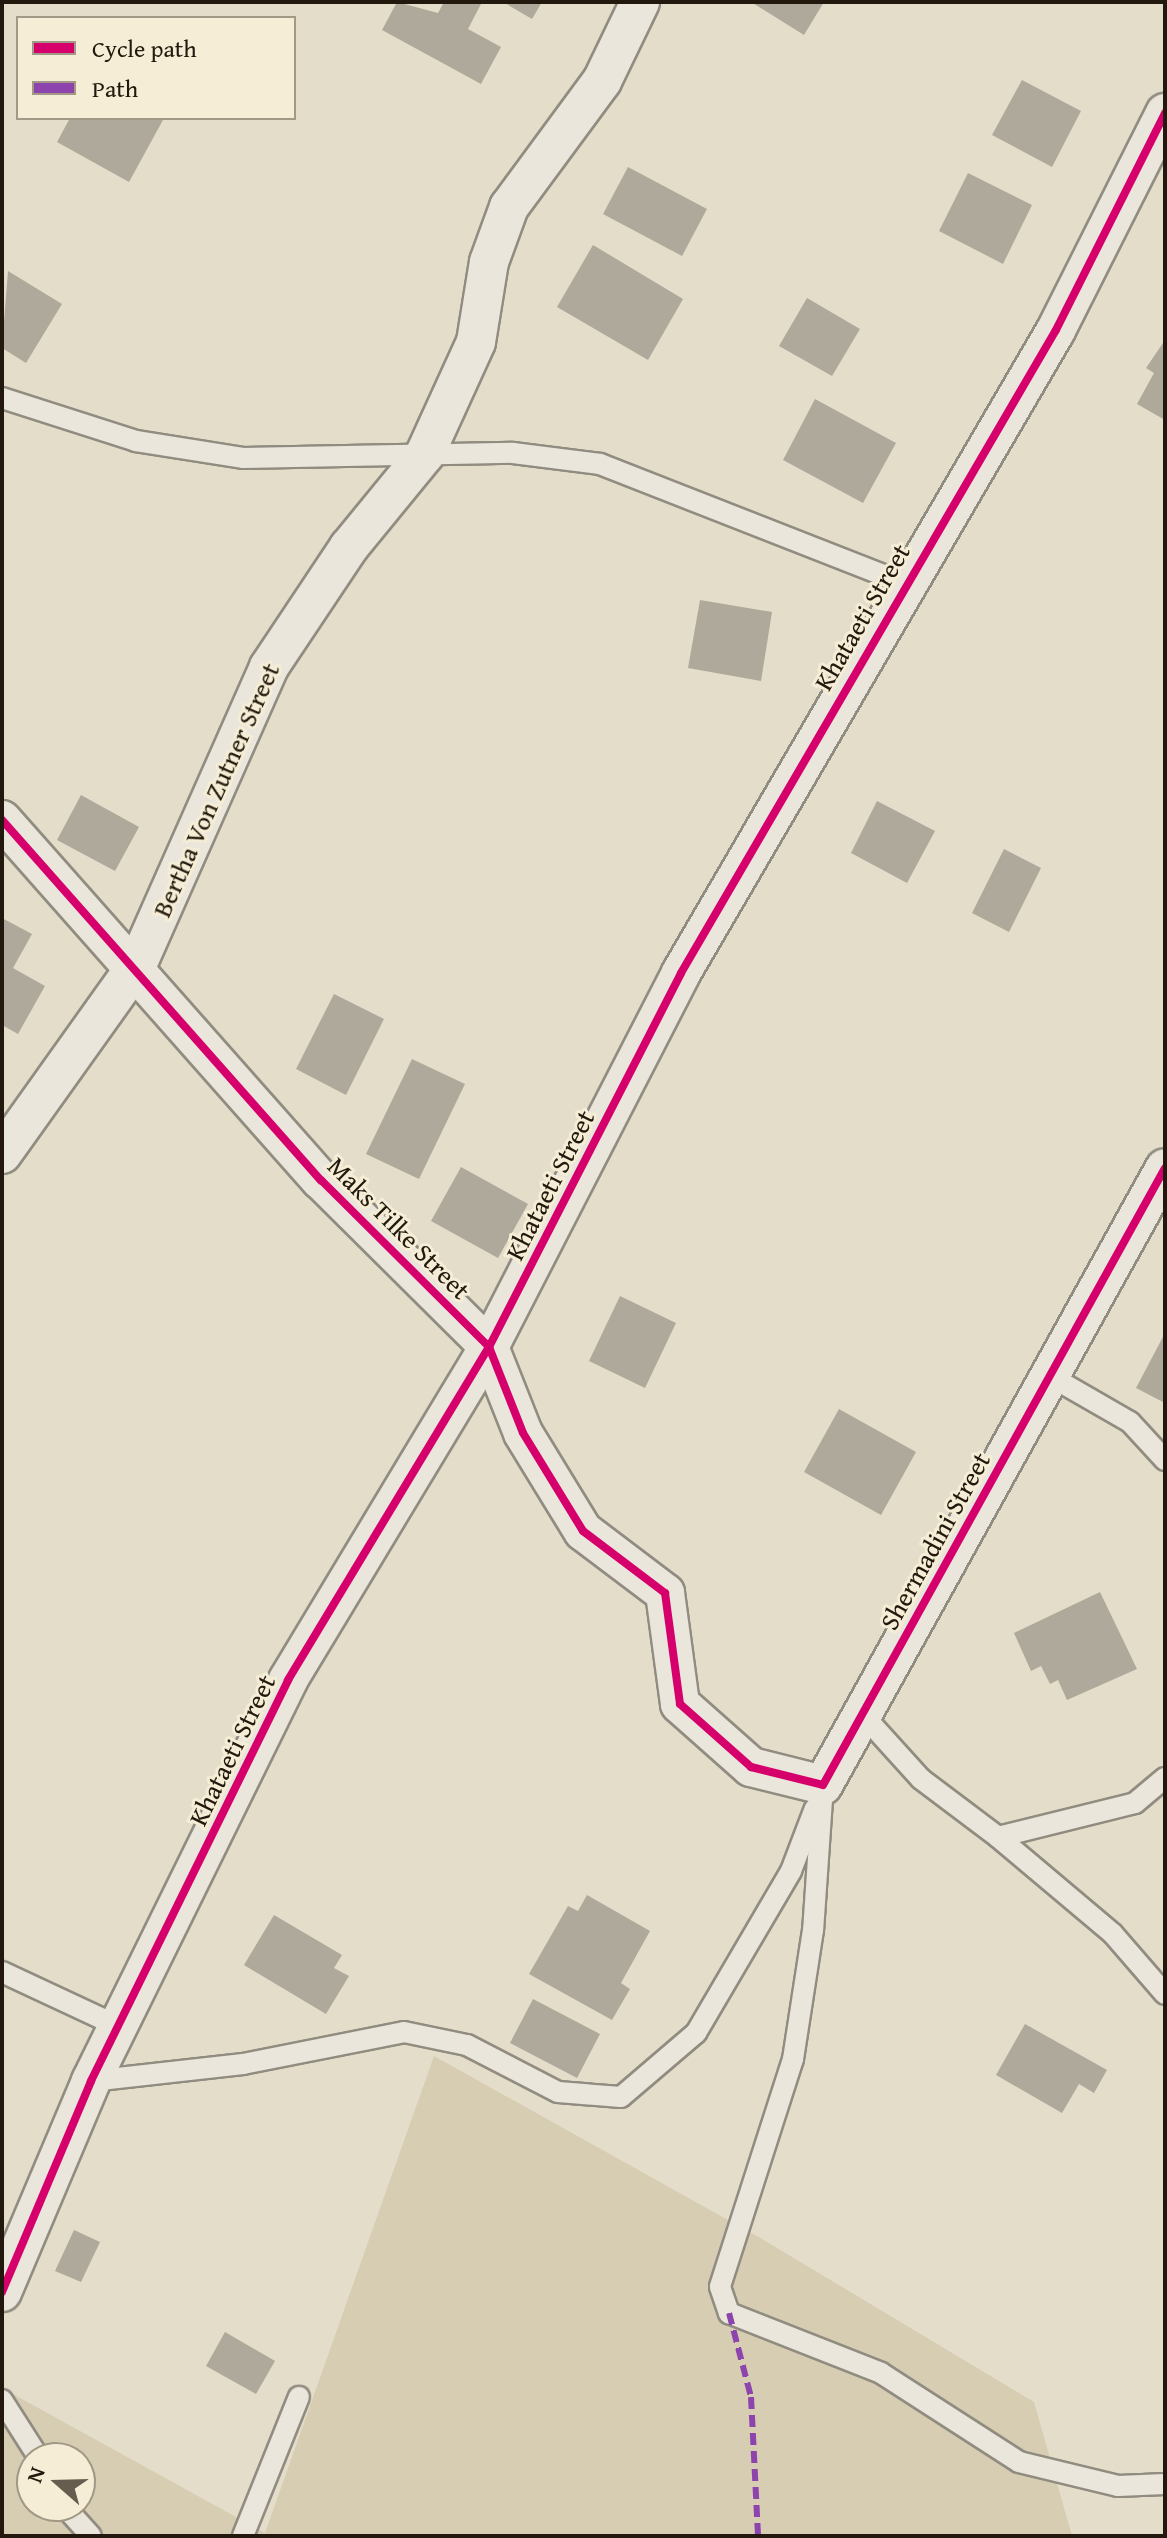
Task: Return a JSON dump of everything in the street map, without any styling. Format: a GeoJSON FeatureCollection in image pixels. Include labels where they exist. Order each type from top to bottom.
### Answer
{"type":"FeatureCollection","features":[{"type":"Feature","properties":{"kind":"street","name":"Bertha Von Zutner Street"},"geometry":{"type":"LineString","coordinates":[[2,1154],[137,965],[269,667],[349,547],[425,454],[476,342],[489,262],[509,207],[602,81],[640,2]]}},
{"type":"Feature","properties":{"kind":"street","name":"Khataeti Street"},"geometry":{"type":"LineString","coordinates":[[2,2292],[91,2081],[288,1680],[489,1347],[681,973],[904,583],[1056,330],[1165,113]]}},
{"type":"Feature","properties":{"kind":"street","name":"Maks Tilke Street"},"geometry":{"type":"LineString","coordinates":[[2,820],[137,965],[321,1180],[489,1347],[523,1433],[583,1531],[665,1593],[680,1704],[751,1767],[823,1785]]}},
{"type":"Feature","properties":{"kind":"street","name":"Shermadini Street"},"geometry":{"type":"LineString","coordinates":[[823,1785],[1165,1168]]}},
{"type":"Feature","properties":{"kind":"lane"},"geometry":{"type":"LineString","coordinates":[[2,398],[136,441],[243,458],[513,453],[600,464],[904,583]]}},
{"type":"Feature","properties":{"kind":"lane"},"geometry":{"type":"LineString","coordinates":[[1050,1376],[1130,1422],[1165,1460]]}},
{"type":"Feature","properties":{"kind":"lane"},"geometry":{"type":"LineString","coordinates":[[863,1715],[921,1779],[998,1837],[1113,1934],[1165,1994]]}},
{"type":"Feature","properties":{"kind":"lane"},"geometry":{"type":"LineString","coordinates":[[998,1837],[1135,1803],[1165,1778]]}},
{"type":"Feature","properties":{"kind":"lane"},"geometry":{"type":"LineString","coordinates":[[91,2081],[243,2064],[404,2032],[467,2045],[558,2092],[621,2097],[696,2033],[727,1985],[791,1871],[823,1785]]}},
{"type":"Feature","properties":{"kind":"lane"},"geometry":{"type":"LineString","coordinates":[[823,1785],[813,1930],[793,2059],[720,2287],[729,2313],[881,2373],[1019,2462],[1118,2486],[1165,2484]]}},
{"type":"Feature","properties":{"kind":"lane"},"geometry":{"type":"LineString","coordinates":[[2,1972],[118,2026]]}},
{"type":"Feature","properties":{"kind":"lane"},"geometry":{"type":"LineString","coordinates":[[243,2536],[299,2397]]}},
{"type":"Feature","properties":{"kind":"lane"},"geometry":{"type":"LineString","coordinates":[[2,2400],[29,2442]]}},
{"type":"Feature","properties":{"kind":"shaded area"},"geometry":{"type":"Polygon","coordinates":[[[434,2056],[762,2239],[1034,2402],[1072,2536],[2,2536],[2,2388],[265,2533],[434,2056]]]}},
{"type":"Feature","properties":{"kind":"building"},"geometry":{"type":"Polygon","coordinates":[[[397,2],[438,13],[444,2],[482,2],[468,29],[501,47],[481,84],[382,30],[397,2]]]}},
{"type":"Feature","properties":{"kind":"building"},"geometry":{"type":"Polygon","coordinates":[[[503,2],[542,2],[532,19],[503,2]]]}},
{"type":"Feature","properties":{"kind":"building"},"geometry":{"type":"Polygon","coordinates":[[[751,2],[824,2],[804,35],[751,2]]]}},
{"type":"Feature","properties":{"kind":"building"},"geometry":{"type":"Polygon","coordinates":[[[1022,80],[1081,111],[1052,167],[992,135],[1022,80]]]}},
{"type":"Feature","properties":{"kind":"building"},"geometry":{"type":"Polygon","coordinates":[[[69,120],[163,120],[129,182],[57,142],[69,120]]]}},
{"type":"Feature","properties":{"kind":"building"},"geometry":{"type":"Polygon","coordinates":[[[628,167],[707,209],[682,256],[603,214],[628,167]]]}},
{"type":"Feature","properties":{"kind":"building"},"geometry":{"type":"Polygon","coordinates":[[[968,173],[1032,205],[1003,264],[939,231],[968,173]]]}},
{"type":"Feature","properties":{"kind":"building"},"geometry":{"type":"Polygon","coordinates":[[[593,245],[683,299],[648,360],[557,307],[593,245]]]}},
{"type":"Feature","properties":{"kind":"building"},"geometry":{"type":"Polygon","coordinates":[[[8,271],[62,304],[26,363],[2,348],[8,271]]]}},
{"type":"Feature","properties":{"kind":"building"},"geometry":{"type":"Polygon","coordinates":[[[807,298],[860,329],[832,376],[779,346],[807,298]]]}},
{"type":"Feature","properties":{"kind":"building"},"geometry":{"type":"Polygon","coordinates":[[[1165,340],[1165,420],[1137,404],[1154,373],[1146,368],[1165,340]]]}},
{"type":"Feature","properties":{"kind":"building"},"geometry":{"type":"Polygon","coordinates":[[[815,399],[896,443],[863,503],[783,460],[815,399]]]}},
{"type":"Feature","properties":{"kind":"building"},"geometry":{"type":"Polygon","coordinates":[[[700,600],[772,612],[761,681],[688,668],[700,600]]]}},
{"type":"Feature","properties":{"kind":"building"},"geometry":{"type":"Polygon","coordinates":[[[81,795],[139,827],[115,871],[57,840],[81,795]]]}},
{"type":"Feature","properties":{"kind":"building"},"geometry":{"type":"Polygon","coordinates":[[[877,801],[935,831],[907,883],[851,853],[877,801]]]}},
{"type":"Feature","properties":{"kind":"building"},"geometry":{"type":"Polygon","coordinates":[[[1004,849],[1041,868],[1009,932],[972,913],[1004,849]]]}},
{"type":"Feature","properties":{"kind":"building"},"geometry":{"type":"Polygon","coordinates":[[[2,918],[32,934],[13,968],[45,986],[18,1034],[2,1025],[2,918]]]}},
{"type":"Feature","properties":{"kind":"building"},"geometry":{"type":"Polygon","coordinates":[[[334,994],[384,1019],[346,1095],[296,1069],[334,994]]]}},
{"type":"Feature","properties":{"kind":"building"},"geometry":{"type":"Polygon","coordinates":[[[412,1059],[465,1084],[419,1179],[366,1154],[412,1059]]]}},
{"type":"Feature","properties":{"kind":"building"},"geometry":{"type":"Polygon","coordinates":[[[461,1167],[528,1204],[498,1258],[431,1221],[461,1167]]]}},
{"type":"Feature","properties":{"kind":"building"},"geometry":{"type":"Polygon","coordinates":[[[620,1296],[676,1323],[645,1388],[589,1361],[620,1296]]]}},
{"type":"Feature","properties":{"kind":"building"},"geometry":{"type":"Polygon","coordinates":[[[1165,1333],[1165,1403],[1136,1388],[1165,1333]]]}},
{"type":"Feature","properties":{"kind":"building"},"geometry":{"type":"Polygon","coordinates":[[[839,1409],[916,1452],[881,1515],[804,1472],[839,1409]]]}},
{"type":"Feature","properties":{"kind":"building"},"geometry":{"type":"Polygon","coordinates":[[[1100,1592],[1137,1669],[1067,1700],[1058,1680],[1050,1684],[1041,1666],[1031,1671],[1014,1633],[1100,1592]]]}},
{"type":"Feature","properties":{"kind":"building"},"geometry":{"type":"Polygon","coordinates":[[[587,1895],[650,1931],[621,1983],[630,1989],[612,2020],[529,1974],[568,1906],[578,1911],[587,1895]]]}},
{"type":"Feature","properties":{"kind":"building"},"geometry":{"type":"Polygon","coordinates":[[[274,1915],[342,1955],[334,1968],[349,1976],[326,2014],[244,1965],[274,1915]]]}},
{"type":"Feature","properties":{"kind":"building"},"geometry":{"type":"Polygon","coordinates":[[[533,1999],[600,2034],[577,2078],[510,2043],[533,1999]]]}},
{"type":"Feature","properties":{"kind":"building"},"geometry":{"type":"Polygon","coordinates":[[[1025,2024],[1107,2070],[1094,2093],[1079,2084],[1062,2113],[996,2075],[1025,2024]]]}},
{"type":"Feature","properties":{"kind":"building"},"geometry":{"type":"Polygon","coordinates":[[[74,2230],[100,2242],[81,2282],[55,2271],[74,2230]]]}},
{"type":"Feature","properties":{"kind":"building"},"geometry":{"type":"Polygon","coordinates":[[[225,2332],[275,2361],[256,2394],[206,2366],[225,2332]]]}},
{"type":"Feature","properties":{"kind":"marked path"},"geometry":{"type":"LineString","coordinates":[[729,2313],[751,2397],[758,2536]]}},
{"type":"Feature","properties":{"kind":"cycle path"},"geometry":{"type":"LineString","coordinates":[[2,2292],[91,2081],[288,1680],[489,1347],[681,973],[1056,330],[1165,113]]}},
{"type":"Feature","properties":{"kind":"cycle path"},"geometry":{"type":"LineString","coordinates":[[2,820],[321,1180],[489,1347],[523,1433],[583,1531],[665,1593],[680,1704],[751,1767],[823,1785],[1165,1168]]}}]}
